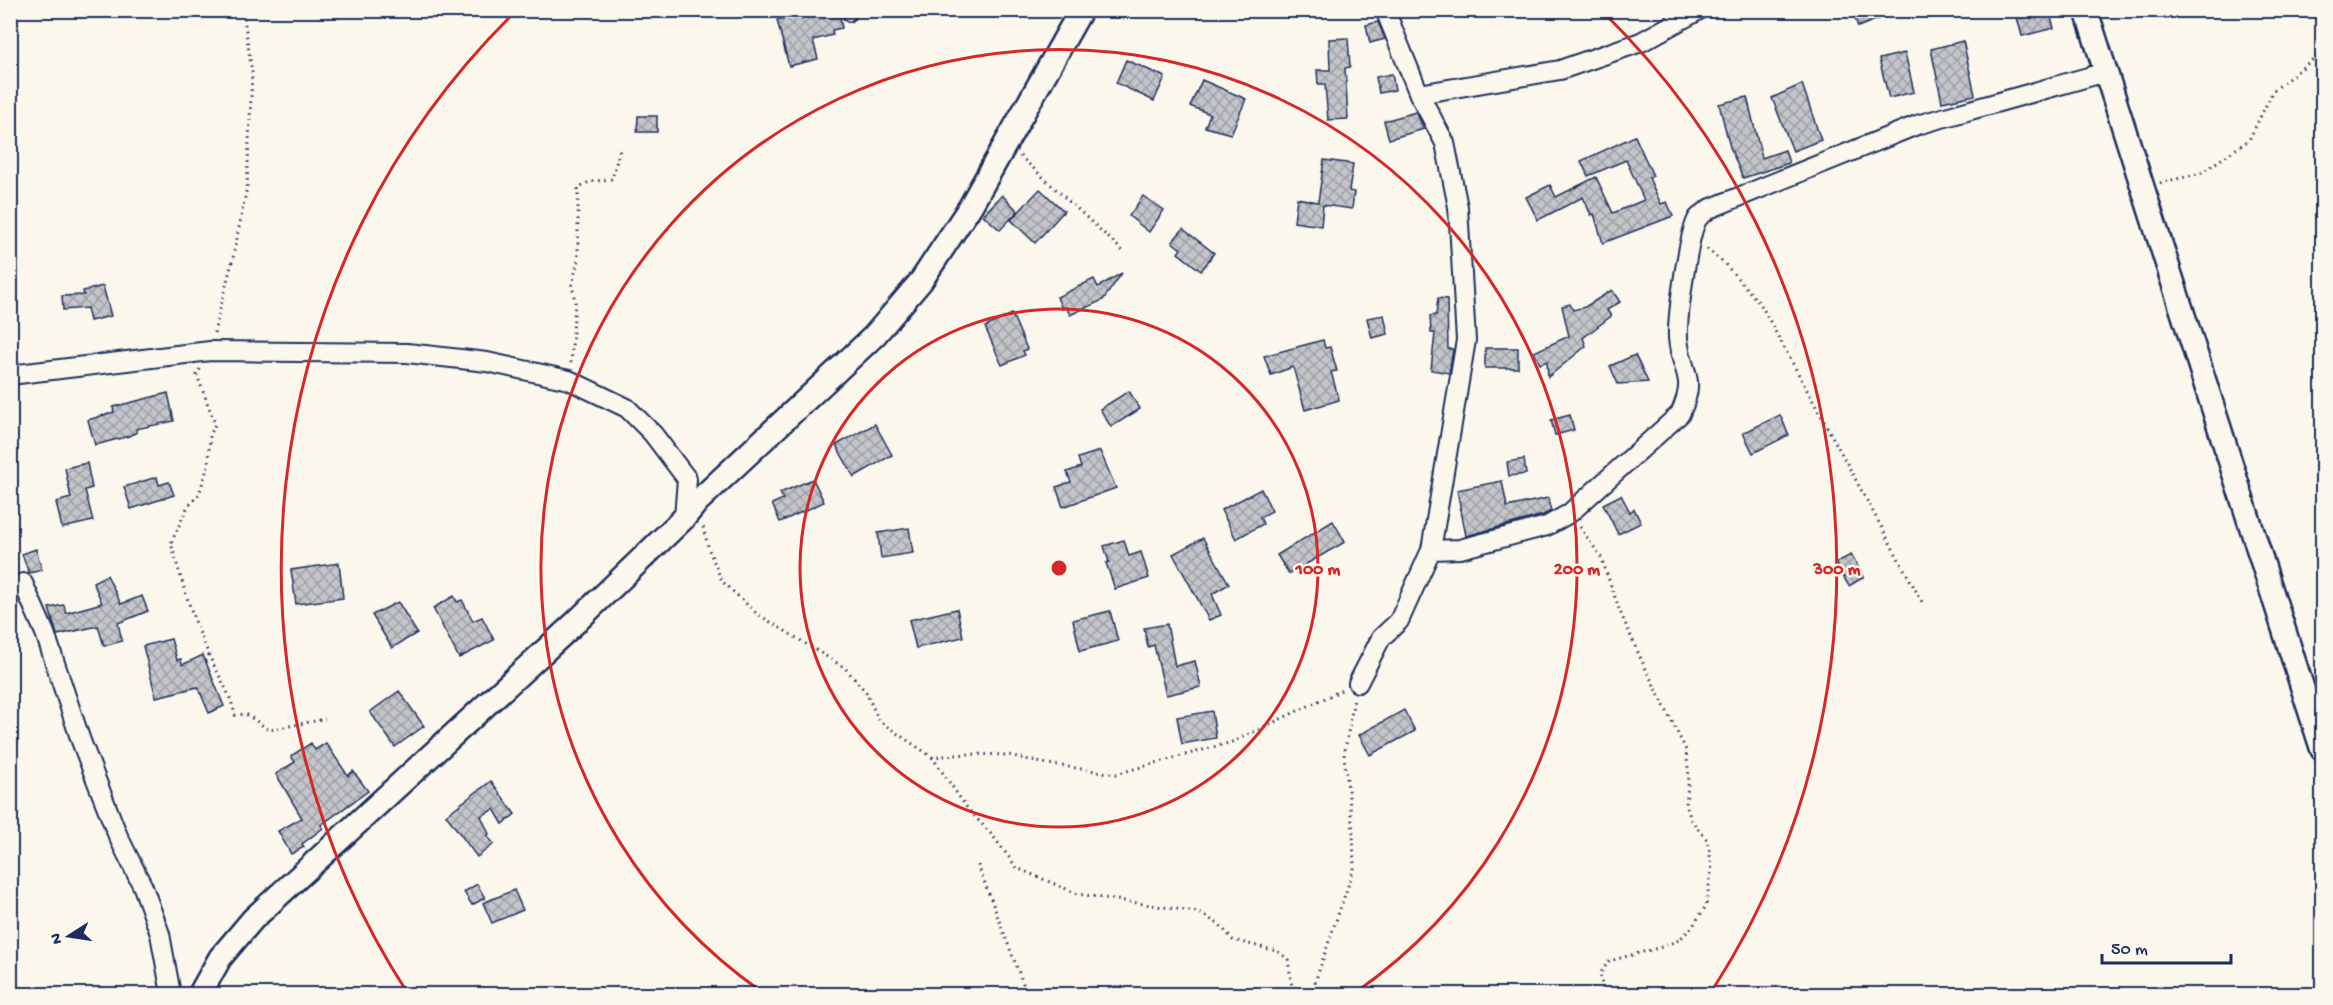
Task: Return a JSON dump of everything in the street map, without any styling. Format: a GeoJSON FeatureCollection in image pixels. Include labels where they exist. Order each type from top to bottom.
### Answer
{"type":"FeatureCollection","features":[{"type":"Feature","properties":{"kind":"street"},"geometry":{"type":"LineString","coordinates":[[200,994],[220,958],[253,919],[575,623],[690,510],[874,336],[921,281],[970,207],[1081,10]]}},
{"type":"Feature","properties":{"kind":"street"},"geometry":{"type":"LineString","coordinates":[[1358,682],[1381,639],[1399,621],[1431,550],[1466,340],[1458,207],[1445,143],[1419,94],[1385,10]]}},
{"type":"Feature","properties":{"kind":"street"},"geometry":{"type":"LineString","coordinates":[[1419,94],[1560,70],[1641,42],[1699,10]]}},
{"type":"Feature","properties":{"kind":"street"},"geometry":{"type":"LineString","coordinates":[[2086,10],[2322,748]]}},
{"type":"Feature","properties":{"kind":"street"},"geometry":{"type":"LineString","coordinates":[[1431,550],[1460,549],[1547,526],[1570,513],[1680,414],[1689,395],[1689,376],[1678,334],[1691,236],[1698,219],[1709,209],[1917,125],[2106,72]]}},
{"type":"Feature","properties":{"kind":"street"},"geometry":{"type":"LineString","coordinates":[[10,375],[210,351],[407,353],[487,362],[569,380],[627,408],[653,434],[687,479],[690,510]]}},
{"type":"Feature","properties":{"kind":"street"},"geometry":{"type":"LineString","coordinates":[[23,583],[45,633],[81,741],[118,836],[143,887],[160,934],[171,994]]}},
{"type":"Feature","properties":{"kind":"path"},"geometry":{"type":"LineString","coordinates":[[243,10],[252,73],[247,187],[233,258],[210,351],[197,375],[215,424],[210,436],[208,466],[199,494],[187,508],[171,543],[190,611],[215,671],[231,694],[235,715],[246,714],[269,730],[325,719]]}},
{"type":"Feature","properties":{"kind":"path"},"geometry":{"type":"LineString","coordinates":[[2144,187],[2201,173],[2249,140],[2273,91],[2322,52]]}},
{"type":"Feature","properties":{"kind":"path"},"geometry":{"type":"LineString","coordinates":[[1005,142],[1125,253]]}},
{"type":"Feature","properties":{"kind":"path"},"geometry":{"type":"LineString","coordinates":[[569,380],[574,335],[575,302],[572,285],[578,260],[578,188],[589,182],[612,179],[620,148]]}},
{"type":"Feature","properties":{"kind":"path"},"geometry":{"type":"LineString","coordinates":[[1691,236],[1725,264],[1761,305],[1922,602]]}},
{"type":"Feature","properties":{"kind":"path"},"geometry":{"type":"LineString","coordinates":[[690,510],[723,581],[756,613],[845,668],[866,692],[879,721],[932,757],[967,808],[993,836],[1017,868],[1078,894],[1197,912],[1219,924],[1233,940],[1277,951],[1288,959],[1293,994]]}},
{"type":"Feature","properties":{"kind":"path"},"geometry":{"type":"LineString","coordinates":[[1570,513],[1601,557],[1619,609],[1640,657],[1686,750],[1689,776],[1686,804],[1691,820],[1707,840],[1712,866],[1706,906],[1693,926],[1678,940],[1662,947],[1609,961],[1600,974],[1604,994]]}},
{"type":"Feature","properties":{"kind":"path"},"geometry":{"type":"LineString","coordinates":[[932,757],[969,754],[1009,755],[1042,764],[1116,774],[1232,742],[1358,682]]}},
{"type":"Feature","properties":{"kind":"path"},"geometry":{"type":"LineString","coordinates":[[1311,994],[1320,975],[1334,923],[1354,868],[1353,831],[1344,756],[1347,725],[1358,682]]}},
{"type":"Feature","properties":{"kind":"path"},"geometry":{"type":"LineString","coordinates":[[978,865],[1027,994]]}},
{"type":"Feature","properties":{"kind":"building"},"geometry":{"type":"Polygon","coordinates":[[[790,10],[804,10],[805,14],[838,10],[842,28],[832,30],[833,35],[813,40],[818,59],[789,66],[777,20],[792,16],[790,10]]]}},
{"type":"Feature","properties":{"kind":"building"},"geometry":{"type":"Polygon","coordinates":[[[1852,10],[1898,10],[1898,11],[1858,27],[1852,10]]]}},
{"type":"Feature","properties":{"kind":"building"},"geometry":{"type":"Polygon","coordinates":[[[2015,10],[2049,10],[2054,28],[2022,36],[2015,10]]]}},
{"type":"Feature","properties":{"kind":"building"},"geometry":{"type":"Polygon","coordinates":[[[1378,22],[1385,39],[1370,43],[1366,25],[1378,22]]]}},
{"type":"Feature","properties":{"kind":"building"},"geometry":{"type":"Polygon","coordinates":[[[1348,38],[1350,67],[1345,68],[1348,119],[1328,120],[1325,84],[1318,84],[1317,70],[1330,70],[1329,39],[1348,38]]]}},
{"type":"Feature","properties":{"kind":"building"},"geometry":{"type":"Polygon","coordinates":[[[1963,41],[1975,95],[1942,102],[1931,49],[1963,41]]]}},
{"type":"Feature","properties":{"kind":"building"},"geometry":{"type":"Polygon","coordinates":[[[1905,53],[1914,92],[1889,98],[1879,59],[1905,53]]]}},
{"type":"Feature","properties":{"kind":"building"},"geometry":{"type":"Polygon","coordinates":[[[1126,60],[1165,77],[1154,101],[1116,83],[1126,60]]]}},
{"type":"Feature","properties":{"kind":"building"},"geometry":{"type":"Polygon","coordinates":[[[1392,74],[1395,90],[1379,93],[1376,77],[1392,74]]]}},
{"type":"Feature","properties":{"kind":"building"},"geometry":{"type":"Polygon","coordinates":[[[1202,80],[1246,99],[1231,134],[1205,127],[1210,114],[1190,106],[1202,80]]]}},
{"type":"Feature","properties":{"kind":"building"},"geometry":{"type":"Polygon","coordinates":[[[1802,84],[1821,140],[1793,151],[1772,98],[1802,84]]]}},
{"type":"Feature","properties":{"kind":"building"},"geometry":{"type":"Polygon","coordinates":[[[1747,97],[1762,158],[1785,150],[1789,163],[1743,178],[1730,147],[1719,104],[1747,97]]]}},
{"type":"Feature","properties":{"kind":"building"},"geometry":{"type":"Polygon","coordinates":[[[1416,112],[1424,129],[1389,139],[1384,121],[1416,112]]]}},
{"type":"Feature","properties":{"kind":"building"},"geometry":{"type":"Polygon","coordinates":[[[638,116],[657,116],[657,132],[637,132],[638,116]]]}},
{"type":"Feature","properties":{"kind":"building"},"geometry":{"type":"Polygon","coordinates":[[[1635,136],[1653,176],[1649,178],[1661,204],[1667,202],[1673,216],[1603,243],[1594,214],[1591,215],[1583,197],[1538,220],[1526,197],[1550,185],[1556,197],[1596,177],[1613,213],[1644,200],[1626,160],[1588,176],[1581,161],[1635,136]]]}},
{"type":"Feature","properties":{"kind":"building"},"geometry":{"type":"Polygon","coordinates":[[[1324,160],[1353,164],[1349,191],[1354,192],[1352,209],[1323,205],[1321,226],[1294,222],[1297,198],[1318,202],[1324,160]]]}},
{"type":"Feature","properties":{"kind":"building"},"geometry":{"type":"Polygon","coordinates":[[[1040,189],[1064,211],[1035,243],[1011,220],[1040,189]]]}},
{"type":"Feature","properties":{"kind":"building"},"geometry":{"type":"Polygon","coordinates":[[[1002,195],[1018,211],[1000,230],[983,215],[1002,195]]]}},
{"type":"Feature","properties":{"kind":"building"},"geometry":{"type":"Polygon","coordinates":[[[1143,196],[1164,210],[1149,232],[1129,216],[1143,196]]]}},
{"type":"Feature","properties":{"kind":"building"},"geometry":{"type":"Polygon","coordinates":[[[1183,229],[1214,253],[1201,271],[1178,253],[1181,249],[1172,242],[1183,229]]]}},
{"type":"Feature","properties":{"kind":"building"},"geometry":{"type":"Polygon","coordinates":[[[1122,273],[1103,300],[1070,315],[1066,307],[1062,309],[1057,297],[1094,279],[1098,287],[1122,273]]]}},
{"type":"Feature","properties":{"kind":"building"},"geometry":{"type":"Polygon","coordinates":[[[103,286],[111,316],[90,321],[87,308],[63,310],[62,296],[84,295],[83,291],[103,286]]]}},
{"type":"Feature","properties":{"kind":"building"},"geometry":{"type":"Polygon","coordinates":[[[1612,290],[1620,302],[1607,310],[1611,316],[1583,338],[1586,346],[1548,377],[1547,361],[1540,364],[1534,352],[1569,336],[1562,306],[1570,304],[1573,310],[1585,307],[1612,290]]]}},
{"type":"Feature","properties":{"kind":"building"},"geometry":{"type":"Polygon","coordinates":[[[1438,298],[1447,299],[1448,349],[1453,349],[1449,373],[1431,370],[1435,333],[1431,333],[1430,316],[1436,315],[1438,298]]]}},
{"type":"Feature","properties":{"kind":"building"},"geometry":{"type":"Polygon","coordinates":[[[1012,314],[1027,349],[1023,351],[1025,355],[1002,365],[985,327],[1012,314]]]}},
{"type":"Feature","properties":{"kind":"building"},"geometry":{"type":"Polygon","coordinates":[[[1384,315],[1388,334],[1372,338],[1367,318],[1384,315]]]}},
{"type":"Feature","properties":{"kind":"building"},"geometry":{"type":"Polygon","coordinates":[[[1323,340],[1325,348],[1330,347],[1337,371],[1331,372],[1339,400],[1305,410],[1293,367],[1271,375],[1264,356],[1323,340]]]}},
{"type":"Feature","properties":{"kind":"building"},"geometry":{"type":"Polygon","coordinates":[[[1485,348],[1518,348],[1518,368],[1485,368],[1485,348]]]}},
{"type":"Feature","properties":{"kind":"building"},"geometry":{"type":"Polygon","coordinates":[[[1635,355],[1648,382],[1618,384],[1610,366],[1635,355]]]}},
{"type":"Feature","properties":{"kind":"building"},"geometry":{"type":"Polygon","coordinates":[[[1129,391],[1140,409],[1111,427],[1100,409],[1129,391]]]}},
{"type":"Feature","properties":{"kind":"building"},"geometry":{"type":"Polygon","coordinates":[[[168,393],[174,421],[136,429],[137,432],[129,436],[95,445],[88,420],[114,412],[113,407],[168,393]]]}},
{"type":"Feature","properties":{"kind":"building"},"geometry":{"type":"Polygon","coordinates":[[[1570,415],[1574,430],[1555,435],[1551,420],[1570,415]]]}},
{"type":"Feature","properties":{"kind":"building"},"geometry":{"type":"Polygon","coordinates":[[[1780,415],[1789,435],[1753,453],[1743,433],[1780,415]]]}},
{"type":"Feature","properties":{"kind":"building"},"geometry":{"type":"Polygon","coordinates":[[[875,424],[892,455],[854,477],[836,445],[875,424]]]}},
{"type":"Feature","properties":{"kind":"building"},"geometry":{"type":"Polygon","coordinates":[[[1100,451],[1116,488],[1063,507],[1056,487],[1071,482],[1067,472],[1081,467],[1078,458],[1100,451]]]}},
{"type":"Feature","properties":{"kind":"building"},"geometry":{"type":"Polygon","coordinates":[[[1524,459],[1526,474],[1509,476],[1507,462],[1524,459]]]}},
{"type":"Feature","properties":{"kind":"building"},"geometry":{"type":"Polygon","coordinates":[[[87,463],[92,488],[85,490],[93,521],[62,528],[56,502],[71,498],[65,468],[87,463]]]}},
{"type":"Feature","properties":{"kind":"building"},"geometry":{"type":"Polygon","coordinates":[[[157,477],[159,485],[169,482],[174,495],[131,509],[124,487],[157,477]]]}},
{"type":"Feature","properties":{"kind":"building"},"geometry":{"type":"Polygon","coordinates":[[[813,479],[824,502],[780,522],[772,504],[783,499],[780,493],[813,479]]]}},
{"type":"Feature","properties":{"kind":"building"},"geometry":{"type":"Polygon","coordinates":[[[1502,481],[1507,507],[1548,498],[1551,511],[1466,536],[1457,490],[1502,481]]]}},
{"type":"Feature","properties":{"kind":"building"},"geometry":{"type":"Polygon","coordinates":[[[1261,489],[1272,511],[1260,517],[1263,524],[1236,539],[1221,510],[1261,489]]]}},
{"type":"Feature","properties":{"kind":"building"},"geometry":{"type":"Polygon","coordinates":[[[1621,495],[1630,512],[1634,509],[1641,523],[1618,534],[1603,504],[1621,495]]]}},
{"type":"Feature","properties":{"kind":"building"},"geometry":{"type":"Polygon","coordinates":[[[1333,521],[1345,542],[1289,574],[1277,555],[1333,521]]]}},
{"type":"Feature","properties":{"kind":"building"},"geometry":{"type":"Polygon","coordinates":[[[909,528],[913,553],[881,558],[878,533],[909,528]]]}},
{"type":"Feature","properties":{"kind":"building"},"geometry":{"type":"Polygon","coordinates":[[[1203,538],[1229,584],[1212,594],[1221,615],[1209,620],[1173,554],[1203,538]]]}},
{"type":"Feature","properties":{"kind":"building"},"geometry":{"type":"Polygon","coordinates":[[[1124,540],[1129,556],[1141,552],[1149,578],[1115,589],[1106,563],[1109,562],[1104,546],[1124,540]]]}},
{"type":"Feature","properties":{"kind":"building"},"geometry":{"type":"Polygon","coordinates":[[[36,549],[42,570],[29,573],[22,554],[36,549]]]}},
{"type":"Feature","properties":{"kind":"building"},"geometry":{"type":"Polygon","coordinates":[[[1851,555],[1864,577],[1849,586],[1835,563],[1851,555]]]}},
{"type":"Feature","properties":{"kind":"building"},"geometry":{"type":"Polygon","coordinates":[[[339,563],[343,598],[296,604],[291,570],[339,563]]]}},
{"type":"Feature","properties":{"kind":"building"},"geometry":{"type":"Polygon","coordinates":[[[107,575],[121,604],[142,596],[148,611],[118,623],[122,641],[104,646],[98,626],[57,635],[49,608],[64,605],[66,613],[102,603],[93,582],[107,575]]]}},
{"type":"Feature","properties":{"kind":"building"},"geometry":{"type":"Polygon","coordinates":[[[454,596],[457,602],[462,600],[473,621],[482,617],[494,640],[459,658],[433,608],[454,596]]]}},
{"type":"Feature","properties":{"kind":"building"},"geometry":{"type":"Polygon","coordinates":[[[398,602],[417,633],[392,648],[372,615],[398,602]]]}},
{"type":"Feature","properties":{"kind":"building"},"geometry":{"type":"Polygon","coordinates":[[[957,609],[963,637],[916,648],[909,620],[957,609]]]}},
{"type":"Feature","properties":{"kind":"building"},"geometry":{"type":"Polygon","coordinates":[[[1110,611],[1118,641],[1080,651],[1073,620],[1110,611]]]}},
{"type":"Feature","properties":{"kind":"building"},"geometry":{"type":"Polygon","coordinates":[[[1167,624],[1175,666],[1195,661],[1201,687],[1166,695],[1154,645],[1148,647],[1144,628],[1167,624]]]}},
{"type":"Feature","properties":{"kind":"building"},"geometry":{"type":"Polygon","coordinates":[[[171,639],[177,660],[181,659],[182,665],[203,655],[224,706],[209,713],[198,687],[156,697],[143,646],[171,639]]]}},
{"type":"Feature","properties":{"kind":"building"},"geometry":{"type":"Polygon","coordinates":[[[399,691],[424,726],[395,747],[370,712],[399,691]]]}},
{"type":"Feature","properties":{"kind":"building"},"geometry":{"type":"Polygon","coordinates":[[[1404,710],[1415,731],[1370,755],[1359,735],[1404,710]]]}},
{"type":"Feature","properties":{"kind":"building"},"geometry":{"type":"Polygon","coordinates":[[[1212,711],[1216,738],[1182,744],[1177,717],[1212,711]]]}},
{"type":"Feature","properties":{"kind":"building"},"geometry":{"type":"Polygon","coordinates":[[[311,743],[315,750],[326,743],[348,776],[353,771],[368,791],[321,825],[323,828],[302,844],[304,847],[291,854],[278,831],[302,818],[276,774],[295,762],[291,756],[311,743]]]}},
{"type":"Feature","properties":{"kind":"building"},"geometry":{"type":"Polygon","coordinates":[[[491,781],[515,814],[503,824],[494,809],[481,816],[489,834],[487,836],[494,844],[477,857],[446,815],[491,781]]]}},
{"type":"Feature","properties":{"kind":"building"},"geometry":{"type":"Polygon","coordinates":[[[477,884],[485,898],[472,905],[464,892],[477,884]]]}},
{"type":"Feature","properties":{"kind":"building"},"geometry":{"type":"Polygon","coordinates":[[[514,890],[523,910],[492,923],[483,903],[514,890]]]}}]}
